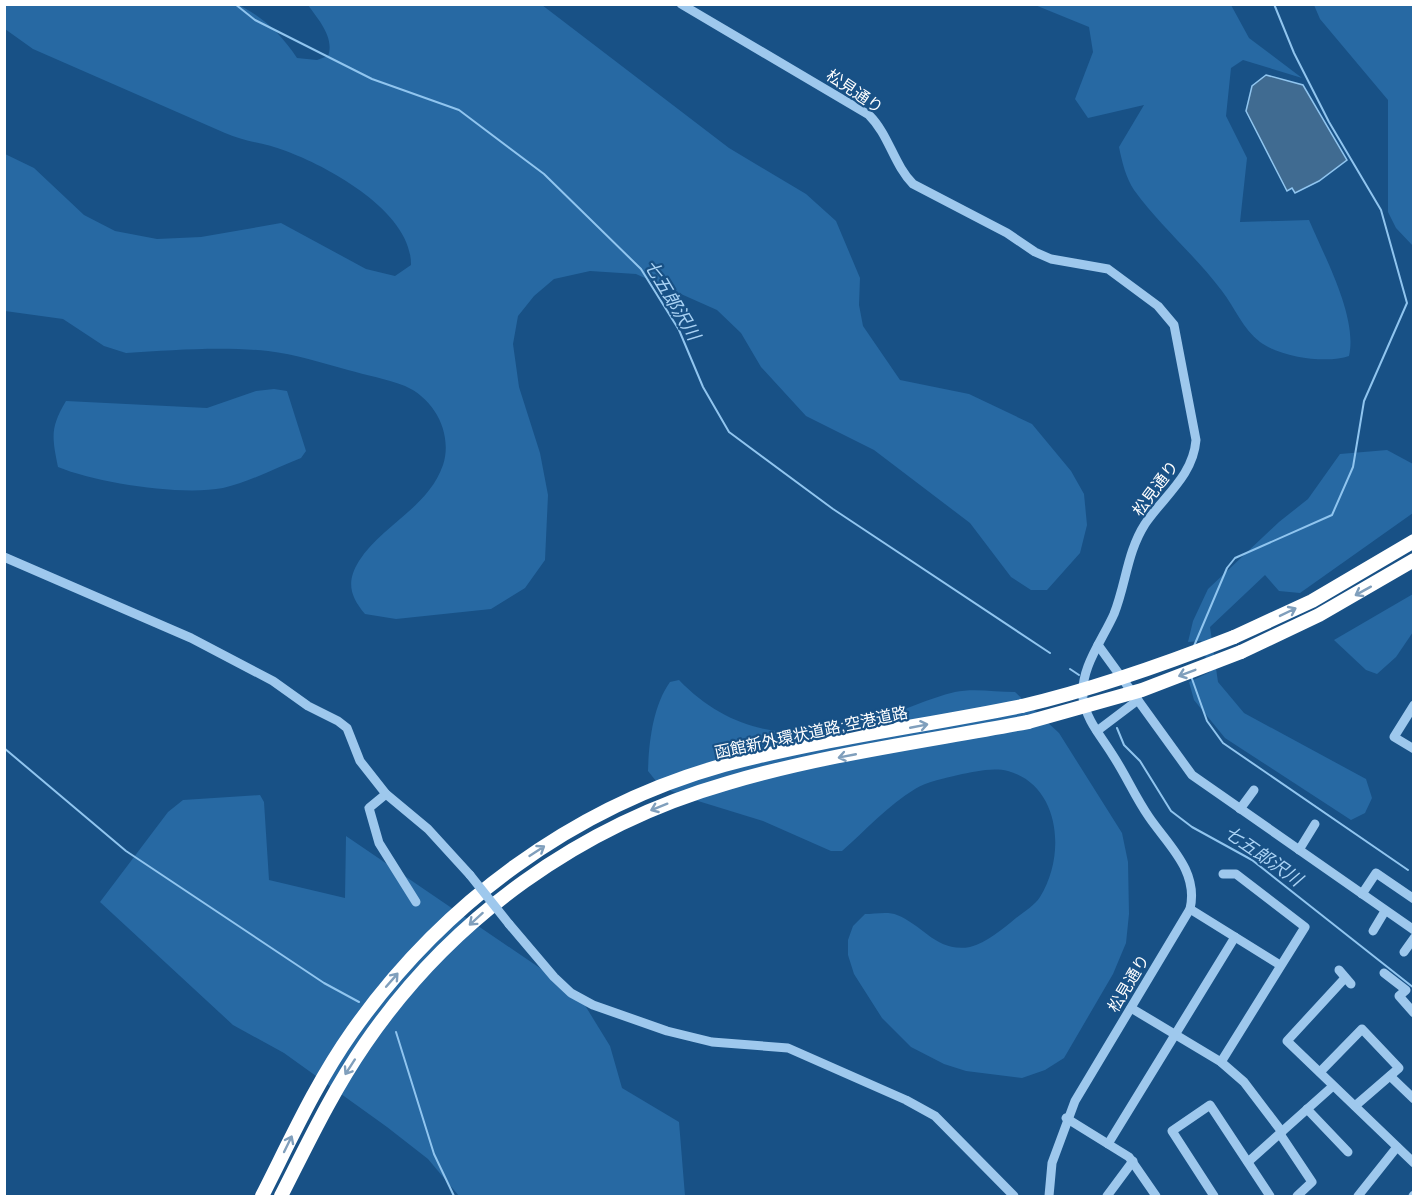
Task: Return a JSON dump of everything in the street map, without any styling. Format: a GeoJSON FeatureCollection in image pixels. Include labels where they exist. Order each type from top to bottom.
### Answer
{"type":"FeatureCollection","features":[{"type":"Feature","properties":{"kind":"highway","name":"函館新外環状道路;空港道路"},"geometry":{"type":"LineString","coordinates":[[262,1197],[326,1072],[384,988],[440,928],[474,897],[515,865],[561,835],[649,791],[723,766],[1022,706],[1072,694],[1136,674],[1234,637],[1312,601],[1413,541]]}},
{"type":"Feature","properties":{"kind":"highway","name":"函館新外環状道路;空港道路"},"geometry":{"type":"LineString","coordinates":[[281,1197],[340,1083],[397,1001],[433,960],[485,911],[561,856],[655,808],[728,783],[809,764],[1028,722],[1142,690],[1241,652],[1319,615],[1413,560]]}},
{"type":"Feature","properties":{"kind":"street","name":"松見通り"},"geometry":{"type":"LineString","coordinates":[[681,4],[870,115],[886,135],[907,177],[913,184],[1051,259],[1108,269],[1168,316],[1176,336],[1196,441],[1195,452],[1188,471],[1145,524],[1135,543],[1114,614],[1089,663],[1083,695],[1086,714],[1128,777],[1150,819],[1181,860],[1191,884],[1190,909],[1066,1118],[1052,1163],[1049,1197]]}},
{"type":"Feature","properties":{"kind":"street"},"geometry":{"type":"LineString","coordinates":[[4,557],[191,638],[273,681],[308,706],[338,721],[347,728],[360,761],[386,794],[428,830],[470,874],[554,977],[572,993],[593,1005],[667,1031],[712,1042],[788,1048],[906,1100],[935,1116],[1014,1197]]}},
{"type":"Feature","properties":{"kind":"street"},"geometry":{"type":"LineString","coordinates":[[1098,645],[1192,775],[1411,928],[1413,917]]}},
{"type":"Feature","properties":{"kind":"street"},"geometry":{"type":"LineString","coordinates":[[1097,731],[1138,700]]}},
{"type":"Feature","properties":{"kind":"street"},"geometry":{"type":"LineString","coordinates":[[1413,705],[1394,737],[1413,749]]}},
{"type":"Feature","properties":{"kind":"street"},"geometry":{"type":"LineString","coordinates":[[1240,809],[1254,790]]}},
{"type":"Feature","properties":{"kind":"street"},"geometry":{"type":"LineString","coordinates":[[386,794],[369,808],[379,843],[416,902]]}},
{"type":"Feature","properties":{"kind":"street"},"geometry":{"type":"LineString","coordinates":[[1299,850],[1315,824]]}},
{"type":"Feature","properties":{"kind":"street"},"geometry":{"type":"LineString","coordinates":[[1362,894],[1376,873],[1413,899]]}},
{"type":"Feature","properties":{"kind":"street"},"geometry":{"type":"LineString","coordinates":[[1221,1062],[1305,927],[1236,874],[1223,874]]}},
{"type":"Feature","properties":{"kind":"street"},"geometry":{"type":"LineString","coordinates":[[1190,909],[1280,965]]}},
{"type":"Feature","properties":{"kind":"street"},"geometry":{"type":"LineString","coordinates":[[1373,931],[1385,911]]}},
{"type":"Feature","properties":{"kind":"street"},"geometry":{"type":"LineString","coordinates":[[1108,1144],[1235,937]]}},
{"type":"Feature","properties":{"kind":"street"},"geometry":{"type":"LineString","coordinates":[[1404,952],[1413,938]]}},
{"type":"Feature","properties":{"kind":"street"},"geometry":{"type":"LineString","coordinates":[[1384,973],[1406,990],[1399,996],[1413,1013]]}},
{"type":"Feature","properties":{"kind":"street"},"geometry":{"type":"LineString","coordinates":[[1345,977],[1287,1041],[1413,1163]]}},
{"type":"Feature","properties":{"kind":"street"},"geometry":{"type":"LineString","coordinates":[[1131,1008],[1221,1062],[1244,1082],[1281,1133],[1312,1182],[1297,1197]]}},
{"type":"Feature","properties":{"kind":"street"},"geometry":{"type":"LineString","coordinates":[[1320,1072],[1362,1029],[1399,1068],[1355,1106]]}},
{"type":"Feature","properties":{"kind":"street"},"geometry":{"type":"LineString","coordinates":[[1390,1076],[1413,1099]]}},
{"type":"Feature","properties":{"kind":"street"},"geometry":{"type":"LineString","coordinates":[[1248,1162],[1333,1086]]}},
{"type":"Feature","properties":{"kind":"street"},"geometry":{"type":"LineString","coordinates":[[1214,1197],[1172,1131],[1210,1105],[1270,1197]]}},
{"type":"Feature","properties":{"kind":"street"},"geometry":{"type":"LineString","coordinates":[[1307,1109],[1348,1152]]}},
{"type":"Feature","properties":{"kind":"street"},"geometry":{"type":"LineString","coordinates":[[1066,1118],[1133,1161],[1156,1197]]}},
{"type":"Feature","properties":{"kind":"street"},"geometry":{"type":"LineString","coordinates":[[1358,1197],[1397,1147]]}},
{"type":"Feature","properties":{"kind":"street"},"geometry":{"type":"LineString","coordinates":[[1107,1197],[1133,1161]]}},
{"type":"Feature","properties":{"kind":"shaded area"},"geometry":{"type":"Polygon","coordinates":[[[5,4],[239,5],[271,27],[297,58],[317,60],[328,56],[329,42],[321,23],[308,5],[542,5],[729,148],[806,194],[836,221],[860,278],[859,305],[863,326],[900,380],[969,394],[1032,424],[1071,471],[1084,494],[1087,525],[1080,553],[1047,590],[1031,590],[1011,577],[970,523],[874,450],[806,416],[761,367],[741,333],[717,310],[636,274],[590,271],[554,279],[534,296],[518,316],[513,344],[519,387],[540,453],[548,495],[545,560],[525,588],[491,609],[396,619],[365,614],[353,595],[351,582],[359,561],[380,537],[427,493],[443,465],[446,441],[433,409],[425,399],[405,386],[298,356],[233,349],[126,353],[104,346],[63,319],[5,311],[5,154],[34,168],[84,215],[115,231],[157,239],[201,237],[281,223],[366,269],[395,276],[411,265],[408,246],[398,227],[365,194],[345,180],[304,158],[225,133],[33,49],[5,29],[5,4]]]}},
{"type":"Feature","properties":{"kind":"shaded area"},"geometry":{"type":"Polygon","coordinates":[[[1035,5],[1231,5],[1249,38],[1302,78],[1243,60],[1231,68],[1226,116],[1247,158],[1240,222],[1309,220],[1344,305],[1349,323],[1349,356],[1329,359],[1304,358],[1279,352],[1254,337],[1212,278],[1155,216],[1134,190],[1129,180],[1119,147],[1144,105],[1088,118],[1075,99],[1093,52],[1089,27],[1035,5]]]}},
{"type":"Feature","properties":{"kind":"shaded area"},"geometry":{"type":"Polygon","coordinates":[[[1314,5],[1413,5],[1413,246],[1396,228],[1388,212],[1388,100],[1320,19],[1314,5]]]}},
{"type":"Feature","properties":{"kind":"shaded area"},"geometry":{"type":"Polygon","coordinates":[[[1266,75],[1303,85],[1347,160],[1319,181],[1295,193],[1292,188],[1287,191],[1246,111],[1252,86],[1266,75]]]}},
{"type":"Feature","properties":{"kind":"shaded area"},"geometry":{"type":"Polygon","coordinates":[[[274,389],[287,391],[306,451],[301,458],[243,482],[205,490],[163,489],[116,483],[58,467],[54,433],[57,418],[66,401],[207,408],[256,391],[274,389]]]}},
{"type":"Feature","properties":{"kind":"shaded area"},"geometry":{"type":"Polygon","coordinates":[[[1387,450],[1413,464],[1413,513],[1300,593],[1279,591],[1265,575],[1210,627],[1218,682],[1244,713],[1366,779],[1372,798],[1365,813],[1351,820],[1225,738],[1194,700],[1189,682],[1210,672],[1201,641],[1188,642],[1193,621],[1208,589],[1279,522],[1308,499],[1340,454],[1387,450]]]}},
{"type":"Feature","properties":{"kind":"shaded area"},"geometry":{"type":"Polygon","coordinates":[[[1413,594],[1413,632],[1396,657],[1377,674],[1366,670],[1334,640],[1413,594]]]}},
{"type":"Feature","properties":{"kind":"shaded area"},"geometry":{"type":"Polygon","coordinates":[[[679,680],[723,714],[747,724],[771,730],[797,732],[850,727],[945,695],[977,690],[1015,692],[1059,733],[1122,833],[1128,862],[1129,914],[1126,943],[1113,974],[1064,1058],[1045,1070],[1022,1078],[966,1071],[944,1064],[911,1047],[882,1018],[854,974],[848,955],[848,940],[853,926],[865,914],[897,915],[939,942],[958,948],[970,947],[988,939],[1032,906],[1040,897],[1048,880],[1055,843],[1054,824],[1039,791],[1026,779],[1002,770],[976,771],[936,780],[905,795],[842,851],[831,851],[763,821],[685,797],[660,786],[648,771],[653,724],[664,691],[670,682],[679,680]]]}},
{"type":"Feature","properties":{"kind":"shaded area"},"geometry":{"type":"Polygon","coordinates":[[[260,795],[264,802],[269,880],[345,898],[346,836],[578,994],[610,1046],[622,1088],[679,1122],[685,1196],[459,1196],[428,1159],[387,1127],[284,1053],[233,1025],[100,902],[168,812],[183,800],[260,795]]]}},
{"type":"Feature","properties":{"kind":"waterway","name":"七五郎沢川"},"geometry":{"type":"LineString","coordinates":[[235,4],[255,20],[372,79],[459,110],[544,174],[641,269],[679,330],[703,387],[729,432],[833,509],[1050,653]]}},
{"type":"Feature","properties":{"kind":"waterway"},"geometry":{"type":"LineString","coordinates":[[1194,646],[1227,568],[1235,558],[1332,515],[1353,467],[1364,401],[1407,303],[1381,210],[1329,122],[1294,53],[1274,4]]}},
{"type":"Feature","properties":{"kind":"waterway","name":"七五郎沢川"},"geometry":{"type":"LineString","coordinates":[[1070,669],[1079,675]]}},
{"type":"Feature","properties":{"kind":"waterway"},"geometry":{"type":"LineString","coordinates":[[1191,676],[1207,721],[1223,743],[1408,870]]}},
{"type":"Feature","properties":{"kind":"waterway","name":"七五郎沢川"},"geometry":{"type":"LineString","coordinates":[[1117,728],[1124,745],[1140,761],[1171,811],[1192,827],[1252,860],[1414,988]]}},
{"type":"Feature","properties":{"kind":"waterway"},"geometry":{"type":"LineString","coordinates":[[4,748],[126,851],[324,983],[359,1002]]}},
{"type":"Feature","properties":{"kind":"waterway"},"geometry":{"type":"LineString","coordinates":[[396,1032],[434,1154],[454,1196]]}}]}
